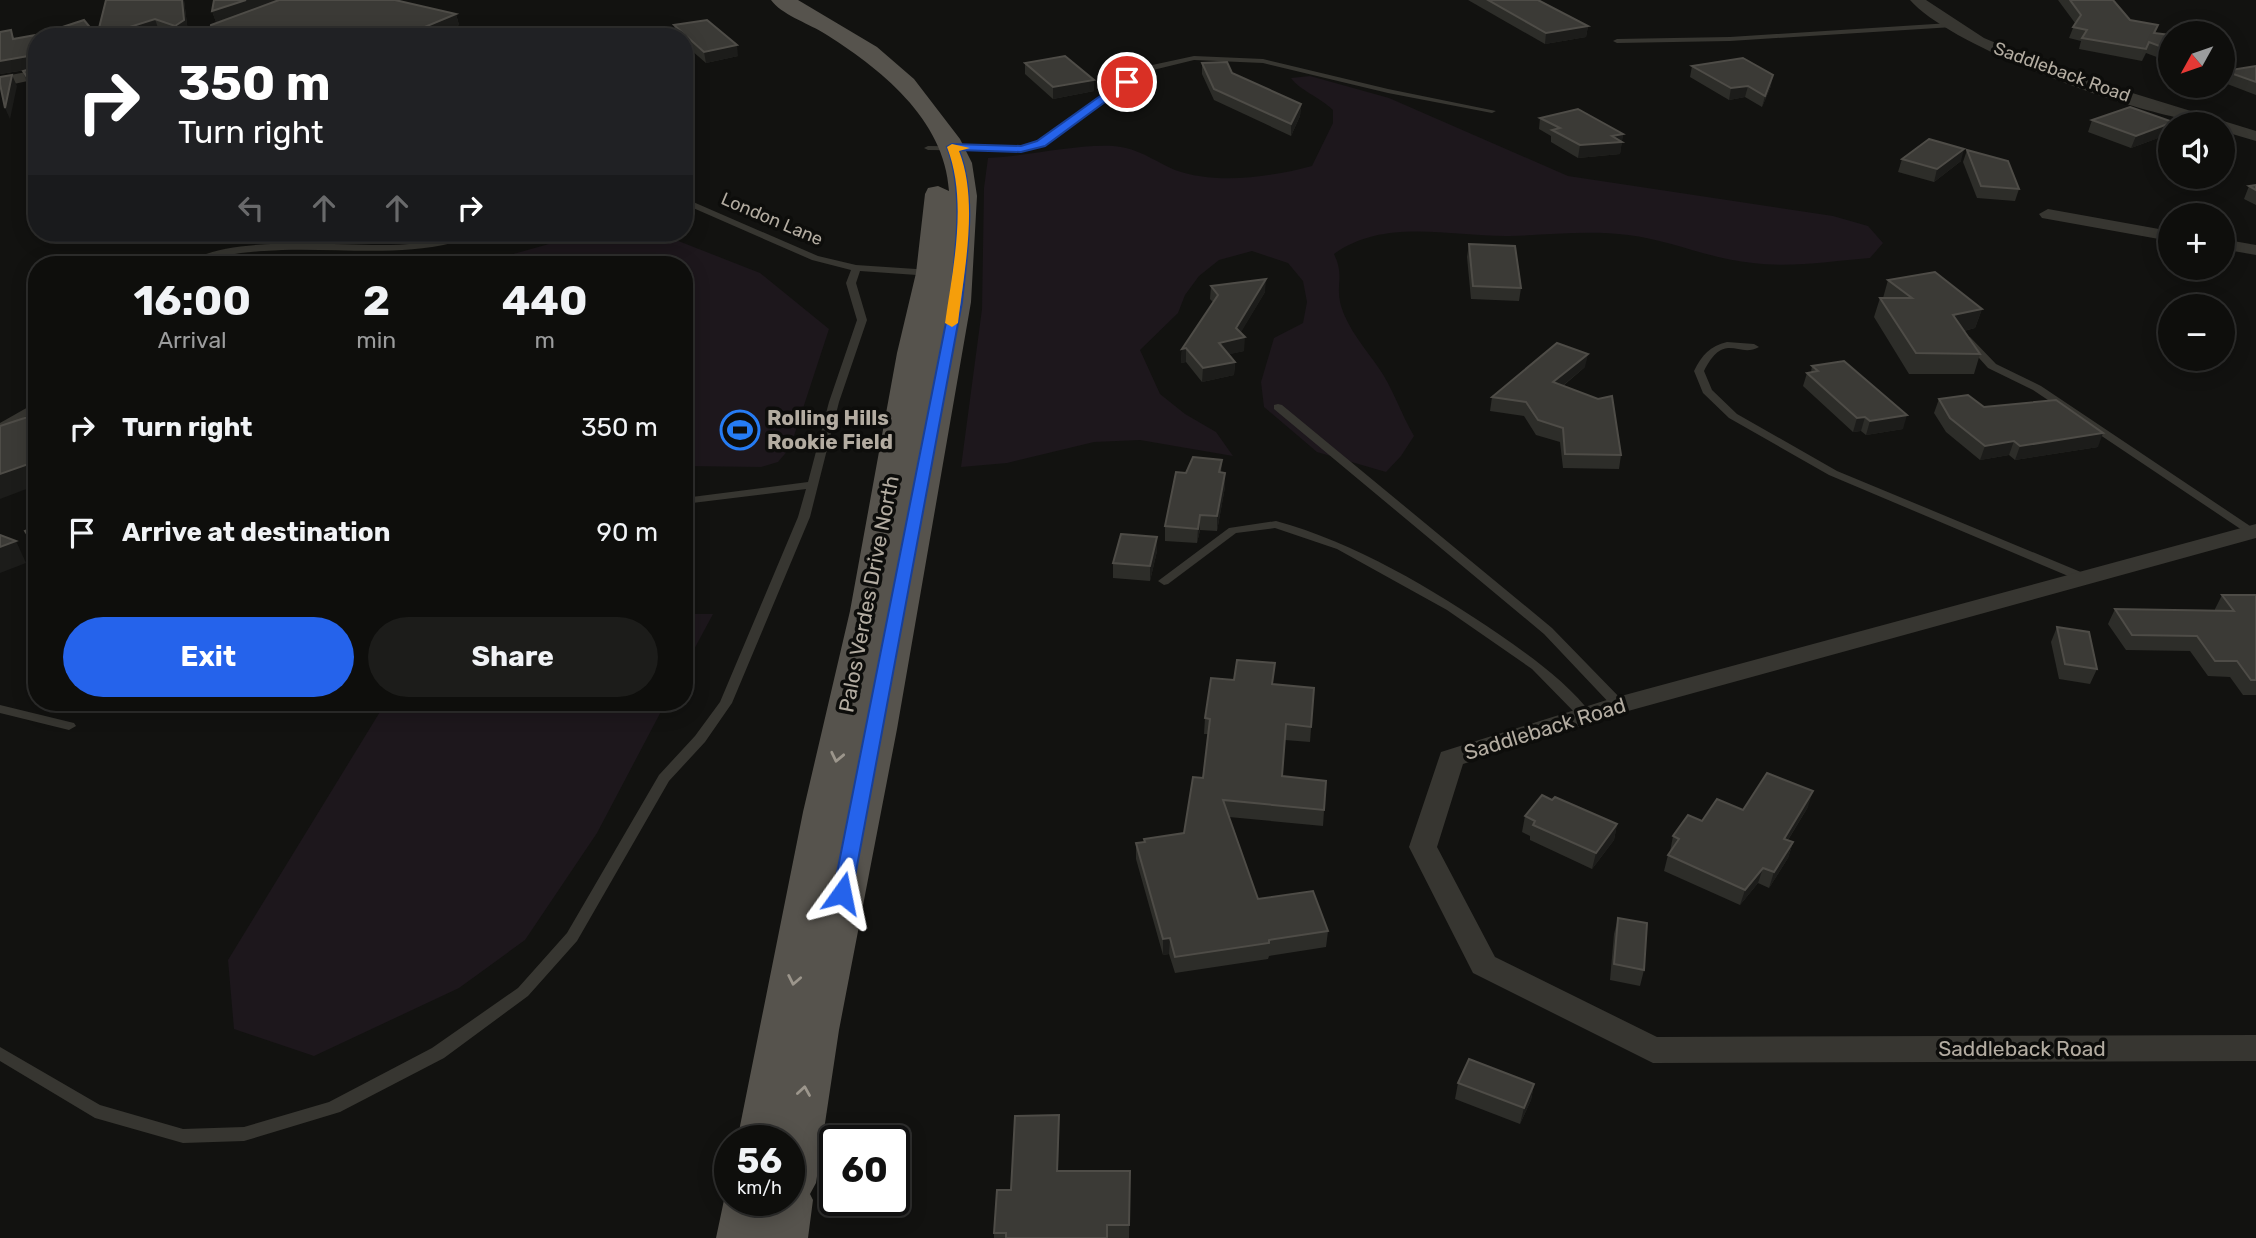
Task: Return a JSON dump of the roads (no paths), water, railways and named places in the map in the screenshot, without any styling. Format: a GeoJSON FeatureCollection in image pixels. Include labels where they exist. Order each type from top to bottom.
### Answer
{"type":"FeatureCollection","features":[{"type":"Feature","properties":{"kind":"main road","name":"Palos Verdes Drive North"},"geometry":{"type":"LineString","coordinates":[[761,0],[833,38],[886,82],[940,147],[959,164],[963,233],[956,302],[876,729],[814,1030],[798,1125]]}},
{"type":"Feature","properties":{"kind":"main road","name":"Palos Verdes Drive North"},"geometry":{"type":"LineString","coordinates":[[766,1125],[825,812],[869,611],[913,353],[931,273],[940,147],[929,111],[891,67],[845,34],[782,0]]}},
{"type":"Feature","properties":{"kind":"main road"},"geometry":{"type":"LineString","coordinates":[[940,379],[928,356],[942,289],[931,273],[963,233]]}},
{"type":"Feature","properties":{"kind":"main road"},"geometry":{"type":"LineString","coordinates":[[744,1238],[748,1216]]}},
{"type":"Feature","properties":{"kind":"main road"},"geometry":{"type":"LineString","coordinates":[[780,1238],[783,1216]]}},
{"type":"Feature","properties":{"kind":"street"},"geometry":{"type":"LineString","coordinates":[[216,28],[303,0]]}},
{"type":"Feature","properties":{"kind":"street","name":"Saddleback Road"},"geometry":{"type":"LineString","coordinates":[[1917,0],[1950,25],[2015,57],[2180,112]]}},
{"type":"Feature","properties":{"kind":"street"},"geometry":{"type":"LineString","coordinates":[[0,82],[28,76]]}},
{"type":"Feature","properties":{"kind":"street"},"geometry":{"type":"LineString","coordinates":[[2235,130],[2256,136]]}},
{"type":"Feature","properties":{"kind":"street"},"geometry":{"type":"LineString","coordinates":[[2048,214],[2158,234]]}},
{"type":"Feature","properties":{"kind":"street"},"geometry":{"type":"LineString","coordinates":[[2235,246],[2256,250]]}},
{"type":"Feature","properties":{"kind":"street","name":"Saddleback Road"},"geometry":{"type":"LineString","coordinates":[[2254,532],[1619,705],[1451,758],[1423,847],[1484,965],[1653,1050],[2256,1048]]}},
{"type":"Feature","properties":{"kind":"lane"},"geometry":{"type":"LineString","coordinates":[[1618,41],[1730,40],[1950,25]]}},
{"type":"Feature","properties":{"kind":"lane"},"geometry":{"type":"LineString","coordinates":[[940,147],[1021,149],[1041,144],[1146,69],[1194,58],[1263,61],[1388,91],[1492,111]]}},
{"type":"Feature","properties":{"kind":"lane","name":"London Lane"},"geometry":{"type":"LineString","coordinates":[[693,205],[815,258],[856,268],[931,273]]}},
{"type":"Feature","properties":{"kind":"lane"},"geometry":{"type":"LineString","coordinates":[[209,256],[244,250],[418,247],[439,242]]}},
{"type":"Feature","properties":{"kind":"lane"},"geometry":{"type":"LineString","coordinates":[[0,1054],[95,1111],[183,1136],[244,1134],[334,1107],[438,1053],[523,992],[572,937],[664,778],[700,739],[726,703],[799,528],[834,402],[862,320],[851,283],[856,268]]}},
{"type":"Feature","properties":{"kind":"lane"},"geometry":{"type":"LineString","coordinates":[[1966,338],[1992,366],[2037,388],[2254,532]]}},
{"type":"Feature","properties":{"kind":"lane"},"geometry":{"type":"LineString","coordinates":[[1754,347],[1731,344],[1717,347],[1706,354],[1699,371],[1707,391],[1733,416],[1833,473],[2084,578]]}},
{"type":"Feature","properties":{"kind":"lane"},"geometry":{"type":"LineString","coordinates":[[1278,407],[1548,631],[1619,705]]}},
{"type":"Feature","properties":{"kind":"lane"},"geometry":{"type":"LineString","coordinates":[[0,428],[28,410]]}},
{"type":"Feature","properties":{"kind":"lane"},"geometry":{"type":"LineString","coordinates":[[0,416],[17,417]]}},
{"type":"Feature","properties":{"kind":"lane"},"geometry":{"type":"LineString","coordinates":[[693,499],[811,485]]}},
{"type":"Feature","properties":{"kind":"lane"},"geometry":{"type":"LineString","coordinates":[[1164,581],[1233,530],[1276,524],[1341,547],[1451,607],[1536,666],[1586,716]]}},
{"type":"Feature","properties":{"kind":"lane"},"geometry":{"type":"LineString","coordinates":[[0,709],[69,726]]}},
{"type":"Feature","properties":{"kind":"place","name":"Rolling Hills Rookie Field"},"geometry":{"type":"Point","coordinates":[740,430]}}]}
